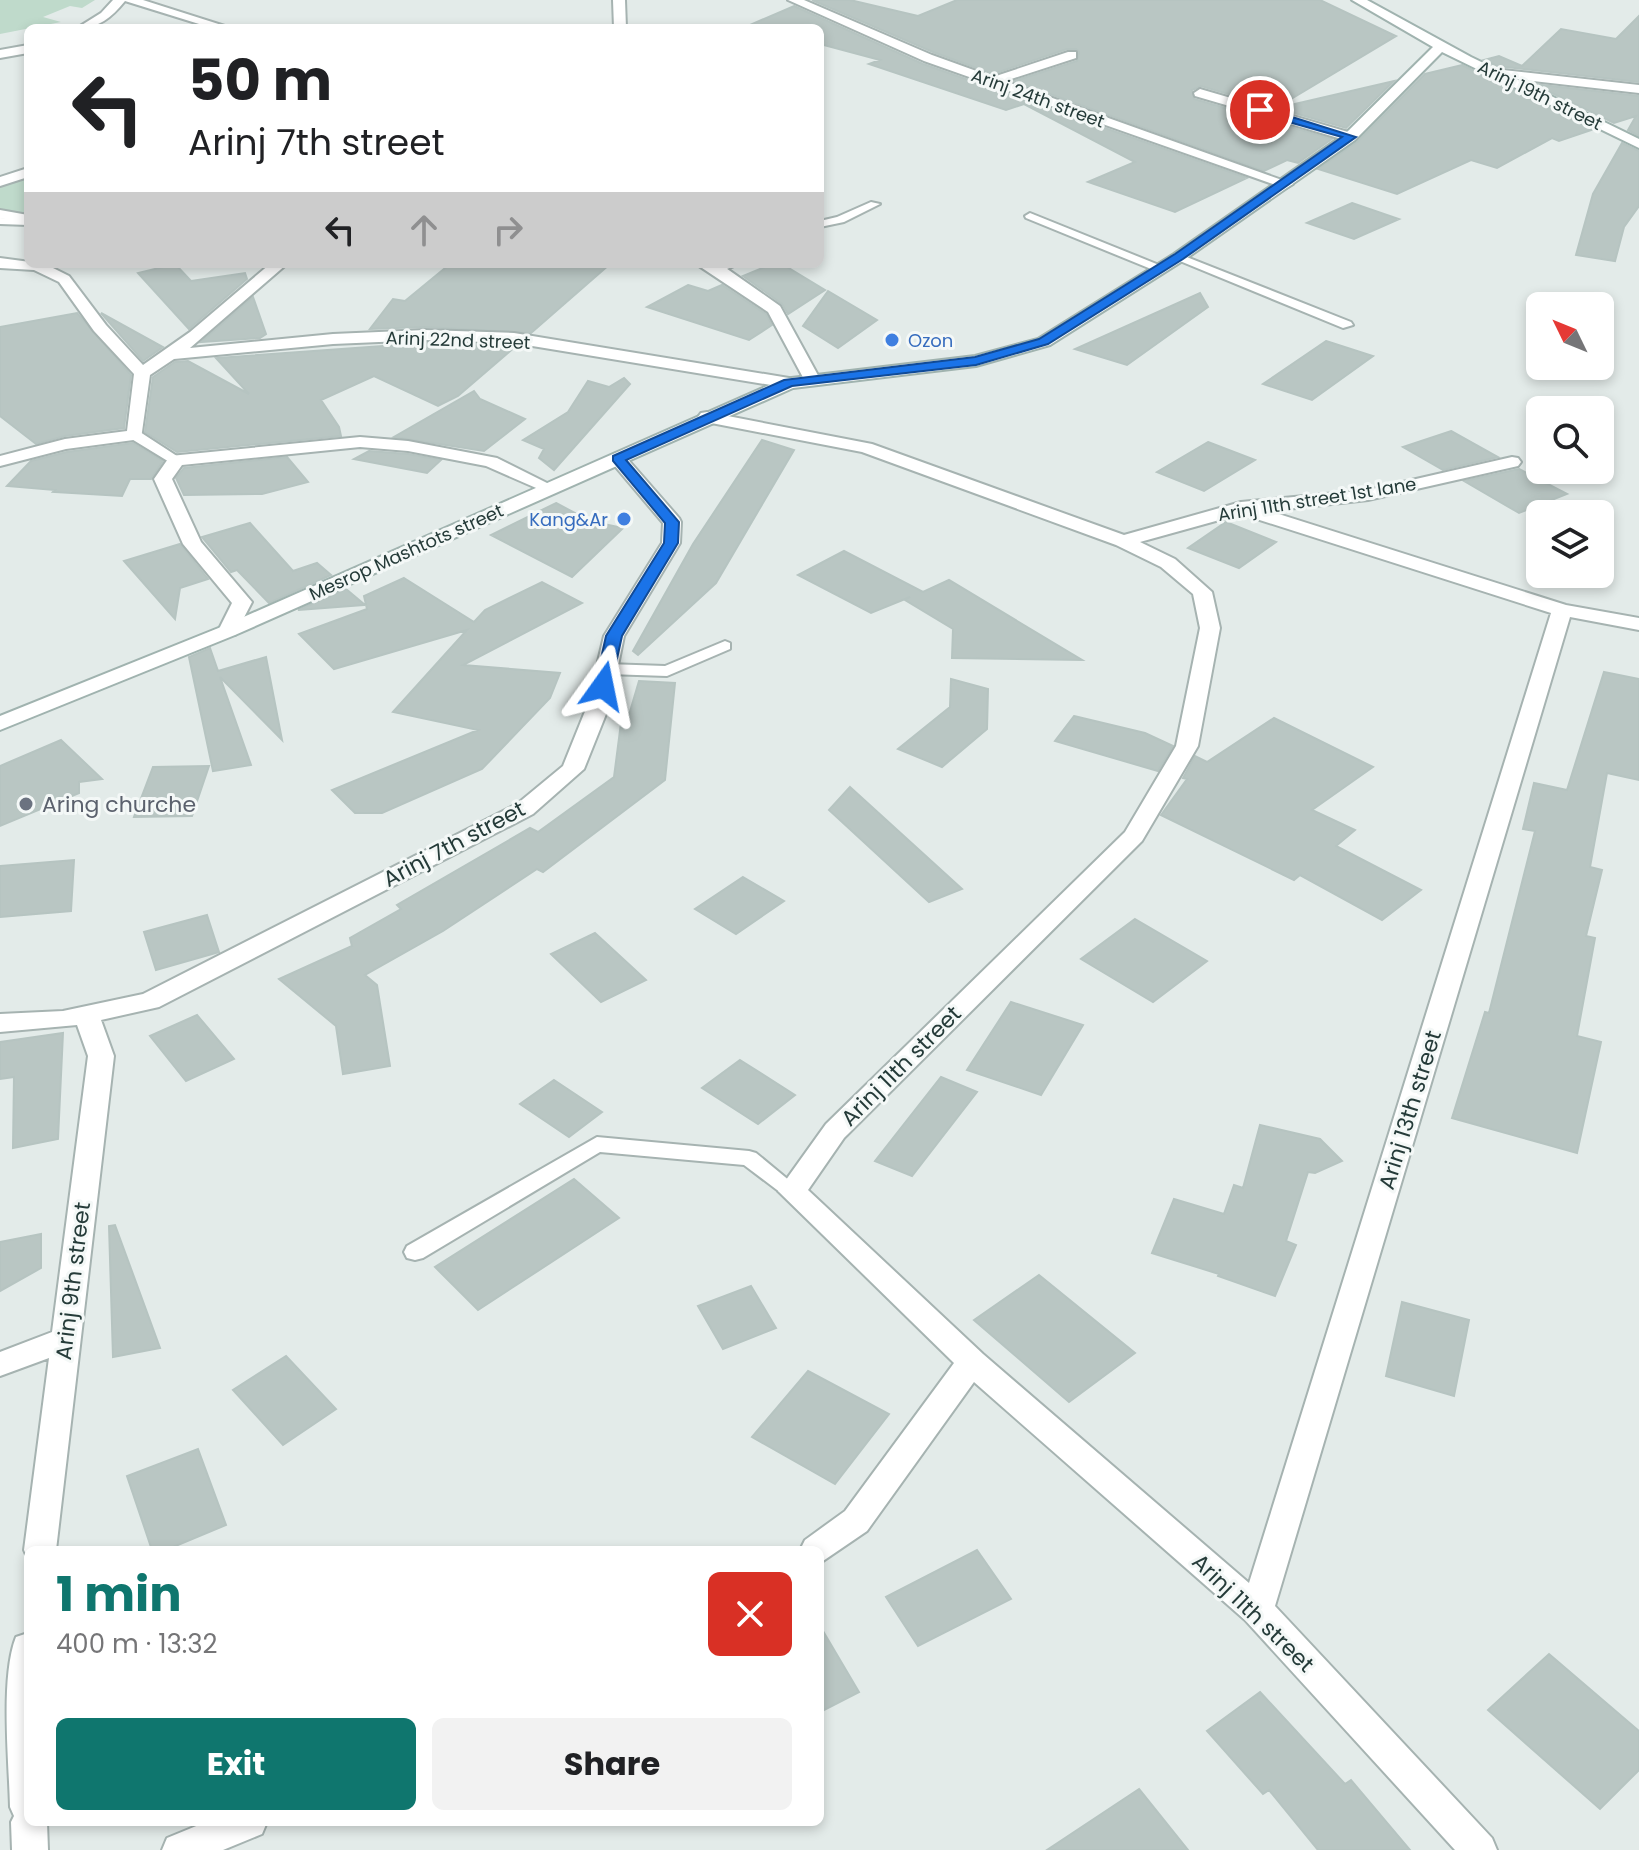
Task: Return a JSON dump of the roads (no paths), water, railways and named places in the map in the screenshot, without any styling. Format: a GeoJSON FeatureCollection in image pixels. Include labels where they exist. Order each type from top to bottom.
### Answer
{"type":"FeatureCollection","features":[{"type":"Feature","properties":{"kind":"street"},"geometry":{"type":"LineString","coordinates":[[90,24],[105,16],[120,0]]}},
{"type":"Feature","properties":{"kind":"street"},"geometry":{"type":"LineString","coordinates":[[130,0],[211,24]]}},
{"type":"Feature","properties":{"kind":"street"},"geometry":{"type":"LineString","coordinates":[[619,0],[620,24]]}},
{"type":"Feature","properties":{"kind":"street","name":"Arinj 24th street"},"geometry":{"type":"LineString","coordinates":[[794,0],[928,58],[1286,184]]}},
{"type":"Feature","properties":{"kind":"street","name":"Arinj 19th street"},"geometry":{"type":"LineString","coordinates":[[1358,0],[1441,46],[1639,144]]}},
{"type":"Feature","properties":{"kind":"street","name":"Mesrop Mashtots street"},"geometry":{"type":"LineString","coordinates":[[0,724],[228,631],[789,383],[976,361],[1044,342],[1179,257],[1350,137],[1441,46]]}},
{"type":"Feature","properties":{"kind":"street"},"geometry":{"type":"LineString","coordinates":[[0,54],[24,50]]}},
{"type":"Feature","properties":{"kind":"street"},"geometry":{"type":"LineString","coordinates":[[992,81],[1072,55]]}},
{"type":"Feature","properties":{"kind":"street"},"geometry":{"type":"LineString","coordinates":[[1494,73],[1639,89]]}},
{"type":"Feature","properties":{"kind":"street"},"geometry":{"type":"LineString","coordinates":[[1200,93],[1350,137]]}},
{"type":"Feature","properties":{"kind":"street"},"geometry":{"type":"LineString","coordinates":[[0,182],[24,173]]}},
{"type":"Feature","properties":{"kind":"street"},"geometry":{"type":"LineString","coordinates":[[0,214],[24,219]]}},
{"type":"Feature","properties":{"kind":"street"},"geometry":{"type":"LineString","coordinates":[[0,263],[24,265]]}},
{"type":"Feature","properties":{"kind":"street"},"geometry":{"type":"LineString","coordinates":[[0,461],[65,444],[135,435],[142,373],[100,328],[64,279],[41,268]]}},
{"type":"Feature","properties":{"kind":"street"},"geometry":{"type":"LineString","coordinates":[[142,373],[173,354],[252,291],[275,268]]}},
{"type":"Feature","properties":{"kind":"street"},"geometry":{"type":"LineString","coordinates":[[722,268],[774,309],[812,379]]}},
{"type":"Feature","properties":{"kind":"street","name":"Arinj 22nd street"},"geometry":{"type":"LineString","coordinates":[[173,354],[333,339],[425,335],[514,338],[789,383]]}},
{"type":"Feature","properties":{"kind":"street","name":"Arinj 11th street"},"geometry":{"type":"LineString","coordinates":[[707,417],[866,448],[1123,541],[1168,563],[1202,592],[1210,628],[1187,746],[1134,836],[835,1131],[792,1191],[972,1362],[1257,1610],[1479,1850]]}},
{"type":"Feature","properties":{"kind":"street"},"geometry":{"type":"LineString","coordinates":[[228,631],[242,602],[192,544],[163,479],[176,460],[336,443],[408,446],[491,462],[550,489]]}},
{"type":"Feature","properties":{"kind":"street","name":"Arinj 7th street"},"geometry":{"type":"LineString","coordinates":[[0,1023],[63,1020],[150,1001],[525,809],[573,769],[599,704],[614,636],[671,543],[672,522],[618,459]]}},
{"type":"Feature","properties":{"kind":"street","name":"Arinj 11th street 1st lane"},"geometry":{"type":"LineString","coordinates":[[1123,541],[1241,508],[1368,495],[1512,462]]}},
{"type":"Feature","properties":{"kind":"street"},"geometry":{"type":"LineString","coordinates":[[1241,508],[1562,610],[1639,624]]}},
{"type":"Feature","properties":{"kind":"street","name":"Arinj 13th street"},"geometry":{"type":"LineString","coordinates":[[1257,1610],[1562,610]]}},
{"type":"Feature","properties":{"kind":"street","name":"Arinj 9th street"},"geometry":{"type":"LineString","coordinates":[[40,1546],[101,1056],[86,1015]]}},
{"type":"Feature","properties":{"kind":"street"},"geometry":{"type":"LineString","coordinates":[[0,1364],[66,1339]]}},
{"type":"Feature","properties":{"kind":"street"},"geometry":{"type":"LineString","coordinates":[[822,1546],[856,1521],[972,1362]]}},
{"type":"Feature","properties":{"kind":"street"},"geometry":{"type":"LineString","coordinates":[[29,1826],[30,1850]]}},
{"type":"Feature","properties":{"kind":"street"},"geometry":{"type":"LineString","coordinates":[[180,1850],[239,1826]]}},
{"type":"Feature","properties":{"kind":"lane"},"geometry":{"type":"LineString","coordinates":[[824,223],[840,220],[875,204]]}},
{"type":"Feature","properties":{"kind":"lane"},"geometry":{"type":"LineString","coordinates":[[1030,216],[1160,269]]}},
{"type":"Feature","properties":{"kind":"lane"},"geometry":{"type":"LineString","coordinates":[[0,221],[24,220]]}},
{"type":"Feature","properties":{"kind":"lane"},"geometry":{"type":"LineString","coordinates":[[1179,257],[1347,325]]}},
{"type":"Feature","properties":{"kind":"lane"},"geometry":{"type":"LineString","coordinates":[[135,435],[176,460]]}},
{"type":"Feature","properties":{"kind":"lane"},"geometry":{"type":"LineString","coordinates":[[607,669],[667,671],[725,646]]}},
{"type":"Feature","properties":{"kind":"lane"},"geometry":{"type":"LineString","coordinates":[[415,1252],[597,1144],[749,1158],[792,1191]]}},
{"type":"Feature","properties":{"kind":"place","name":"Ozon"},"geometry":{"type":"Point","coordinates":[892,340]}},
{"type":"Feature","properties":{"kind":"place","name":"Kang&Ar"},"geometry":{"type":"Point","coordinates":[624,519]}},
{"type":"Feature","properties":{"kind":"place","name":"Aring churche"},"geometry":{"type":"Point","coordinates":[26,804]}}]}
